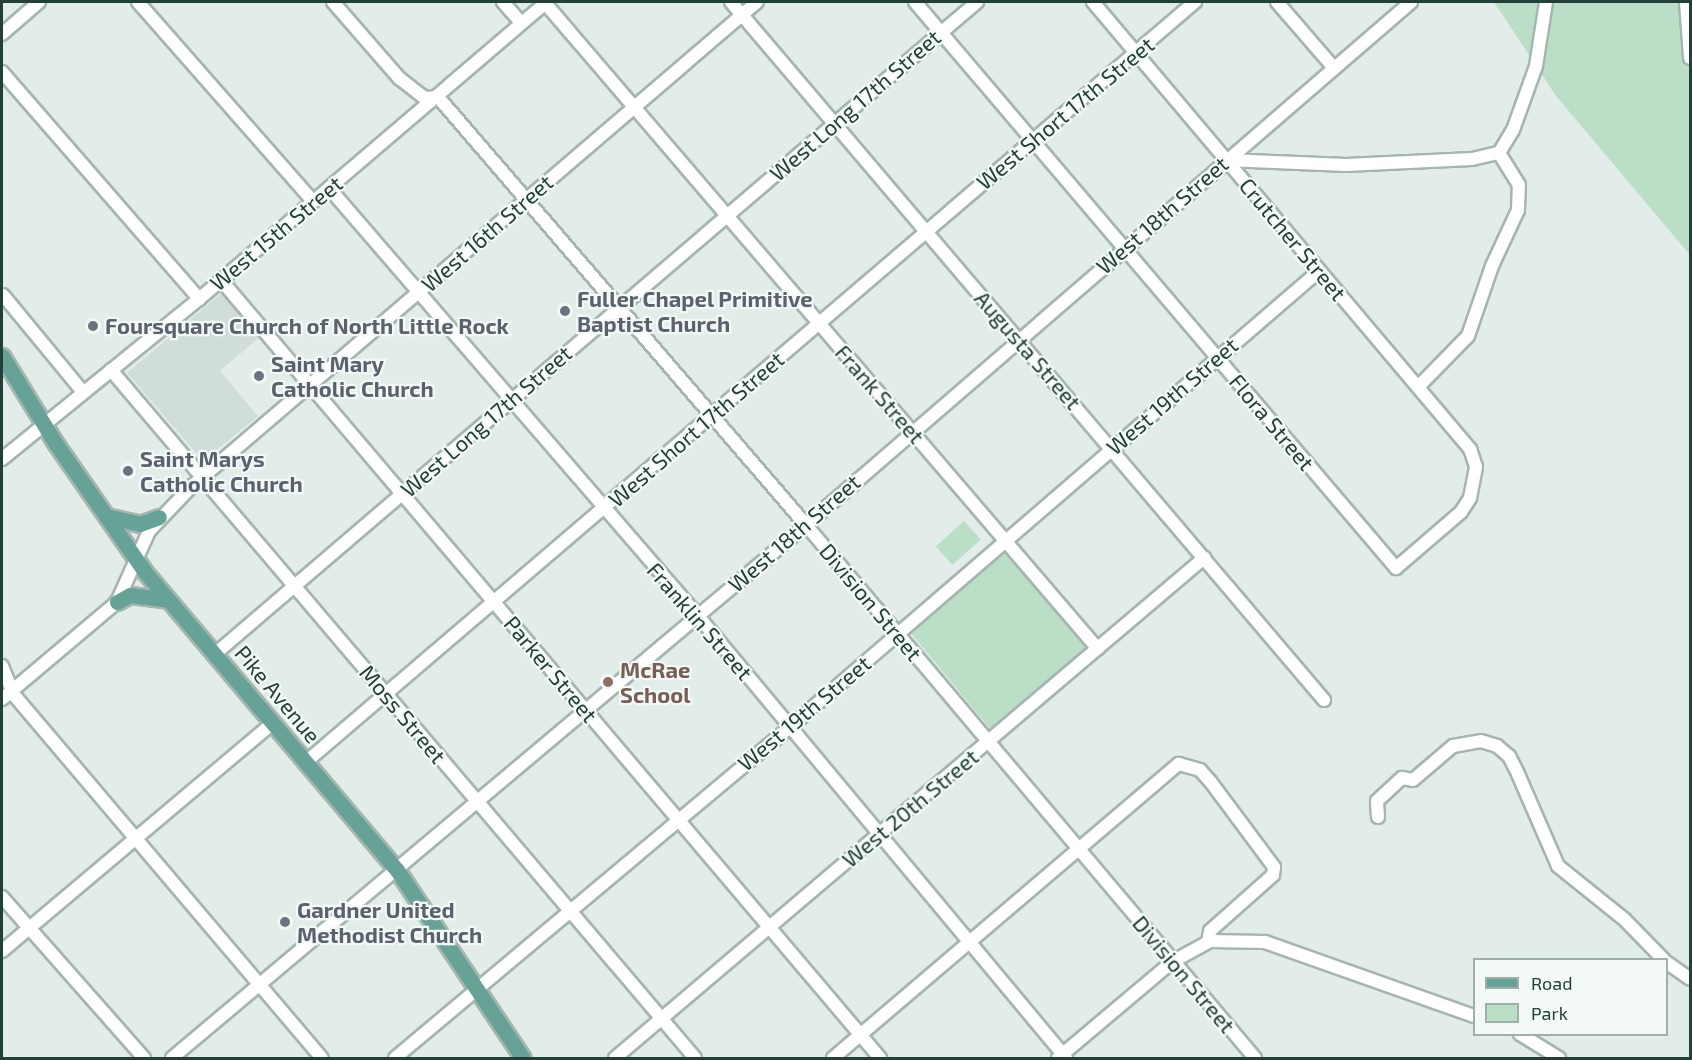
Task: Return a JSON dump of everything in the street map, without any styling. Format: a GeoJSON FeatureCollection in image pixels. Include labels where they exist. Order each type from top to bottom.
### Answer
{"type":"FeatureCollection","features":[{"type":"Feature","properties":{"kind":"main road","name":"Pike Avenue"},"geometry":{"type":"LineString","coordinates":[[2,356],[43,424],[165,599],[397,870],[523,1059]]}},
{"type":"Feature","properties":{"kind":"main road"},"geometry":{"type":"LineString","coordinates":[[106,516],[140,524],[159,517]]}},
{"type":"Feature","properties":{"kind":"main road"},"geometry":{"type":"LineString","coordinates":[[117,602],[130,596],[165,599]]}},
{"type":"Feature","properties":{"kind":"street"},"geometry":{"type":"LineString","coordinates":[[2,33],[39,2]]}},
{"type":"Feature","properties":{"kind":"street"},"geometry":{"type":"LineString","coordinates":[[138,2],[313,201]]}},
{"type":"Feature","properties":{"kind":"street"},"geometry":{"type":"LineString","coordinates":[[333,2],[399,78],[425,98],[438,97]]}},
{"type":"Feature","properties":{"kind":"street"},"geometry":{"type":"LineString","coordinates":[[503,2],[521,23]]}},
{"type":"Feature","properties":{"kind":"street","name":"West 15th Street"},"geometry":{"type":"LineString","coordinates":[[2,459],[199,299],[438,97],[546,2]]}},
{"type":"Feature","properties":{"kind":"street","name":"Frank Street"},"geometry":{"type":"LineString","coordinates":[[546,2],[1098,649]]}},
{"type":"Feature","properties":{"kind":"street","name":"Augusta Street"},"geometry":{"type":"LineString","coordinates":[[731,2],[1324,700]]}},
{"type":"Feature","properties":{"kind":"street","name":"West 16th Street"},"geometry":{"type":"LineString","coordinates":[[2,699],[117,602],[159,517],[202,477],[757,2]]}},
{"type":"Feature","properties":{"kind":"street","name":"Flora Street"},"geometry":{"type":"LineString","coordinates":[[915,2],[1396,568],[1461,512],[1470,498],[1476,467],[1470,448]]}},
{"type":"Feature","properties":{"kind":"street","name":"West Long 17th Street"},"geometry":{"type":"LineString","coordinates":[[214,654],[977,2]]}},
{"type":"Feature","properties":{"kind":"street","name":"Crutcher Street"},"geometry":{"type":"LineString","coordinates":[[1093,2],[1470,448]]}},
{"type":"Feature","properties":{"kind":"street","name":"West Short 17th Street"},"geometry":{"type":"LineString","coordinates":[[306,762],[1195,2]]}},
{"type":"Feature","properties":{"kind":"street"},"geometry":{"type":"LineString","coordinates":[[1277,2],[1334,68]]}},
{"type":"Feature","properties":{"kind":"street","name":"West 18th Street"},"geometry":{"type":"LineString","coordinates":[[172,1059],[806,525],[911,430],[1411,2]]}},
{"type":"Feature","properties":{"kind":"street"},"geometry":{"type":"LineString","coordinates":[[1226,160],[1346,165],[1472,159],[1500,153],[1513,130],[1536,66],[1546,2]]}},
{"type":"Feature","properties":{"kind":"street"},"geometry":{"type":"LineString","coordinates":[[1686,2],[1690,58]]}},
{"type":"Feature","properties":{"kind":"street"},"geometry":{"type":"LineString","coordinates":[[2,72],[199,299]]}},
{"type":"Feature","properties":{"kind":"street","name":"Division Street"},"geometry":{"type":"LineString","coordinates":[[438,97],[806,525],[1255,1059]]}},
{"type":"Feature","properties":{"kind":"street"},"geometry":{"type":"LineString","coordinates":[[1418,387],[1468,336],[1492,266],[1518,210],[1519,185],[1500,153]]}},
{"type":"Feature","properties":{"kind":"street","name":"Franklin Street"},"geometry":{"type":"LineString","coordinates":[[329,188],[698,616],[970,940],[1062,1057]]}},
{"type":"Feature","properties":{"kind":"street","name":"West 19th Street"},"geometry":{"type":"LineString","coordinates":[[395,1059],[790,727],[1319,271]]}},
{"type":"Feature","properties":{"kind":"street","name":"Parker Street"},"geometry":{"type":"LineString","coordinates":[[221,280],[880,1059]]}},
{"type":"Feature","properties":{"kind":"street"},"geometry":{"type":"LineString","coordinates":[[3,295],[83,392]]}},
{"type":"Feature","properties":{"kind":"street","name":"Moss Street"},"geometry":{"type":"LineString","coordinates":[[111,370],[695,1059]]}},
{"type":"Feature","properties":{"kind":"street","name":"West 20th Street"},"geometry":{"type":"LineString","coordinates":[[615,1059],[879,831],[988,742],[1204,558]]}},
{"type":"Feature","properties":{"kind":"street"},"geometry":{"type":"LineString","coordinates":[[2,666],[12,690],[322,1059]]}},
{"type":"Feature","properties":{"kind":"street"},"geometry":{"type":"LineString","coordinates":[[2,951],[273,723]]}},
{"type":"Feature","properties":{"kind":"street"},"geometry":{"type":"LineString","coordinates":[[1378,817],[1377,801],[1402,778],[1413,780],[1453,746],[1481,741],[1497,746],[1509,756],[1558,866],[1623,919],[1662,958]]}},
{"type":"Feature","properties":{"kind":"street"},"geometry":{"type":"LineString","coordinates":[[833,1059],[1179,764],[1200,770],[1210,781],[1267,854],[1273,875],[1210,930],[1208,942]]}},
{"type":"Feature","properties":{"kind":"street"},"geometry":{"type":"LineString","coordinates":[[2,897],[144,1059]]}},
{"type":"Feature","properties":{"kind":"street"},"geometry":{"type":"LineString","coordinates":[[1062,1057],[1172,962],[1208,942],[1237,939],[1265,942],[1473,1016]]}},
{"type":"Feature","properties":{"kind":"street"},"geometry":{"type":"LineString","coordinates":[[1668,963],[1690,979]]}},
{"type":"Feature","properties":{"kind":"street"},"geometry":{"type":"LineString","coordinates":[[1522,1036],[1559,1059]]}},
{"type":"Feature","properties":{"kind":"shaded area"},"geometry":{"type":"Polygon","coordinates":[[[224,291],[261,336],[220,371],[258,416],[203,461],[127,373],[224,291]]]}},
{"type":"Feature","properties":{"kind":"green space"},"geometry":{"type":"Polygon","coordinates":[[[1494,2],[1690,2],[1690,255],[1556,96],[1494,2]]]}},
{"type":"Feature","properties":{"kind":"green space"},"geometry":{"type":"Polygon","coordinates":[[[964,521],[981,540],[952,565],[936,546],[964,521]]]}},
{"type":"Feature","properties":{"kind":"green space"},"geometry":{"type":"Polygon","coordinates":[[[1006,551],[1088,645],[1088,650],[991,730],[910,632],[1006,551]]]}},
{"type":"Feature","properties":{"kind":"place","name":"Fuller Chapel Primitive Baptist Church"},"geometry":{"type":"Point","coordinates":[565,311]}},
{"type":"Feature","properties":{"kind":"place","name":"Foursquare Church of North Little Rock"},"geometry":{"type":"Point","coordinates":[93,326]}},
{"type":"Feature","properties":{"kind":"place","name":"Saint Mary Catholic Church"},"geometry":{"type":"Point","coordinates":[259,376]}},
{"type":"Feature","properties":{"kind":"place","name":"Saint Marys Catholic Church"},"geometry":{"type":"Point","coordinates":[128,471]}},
{"type":"Feature","properties":{"kind":"place","name":"McRae School"},"geometry":{"type":"Point","coordinates":[608,682]}},
{"type":"Feature","properties":{"kind":"place","name":"Gardner United Methodist Church"},"geometry":{"type":"Point","coordinates":[285,922]}}]}
